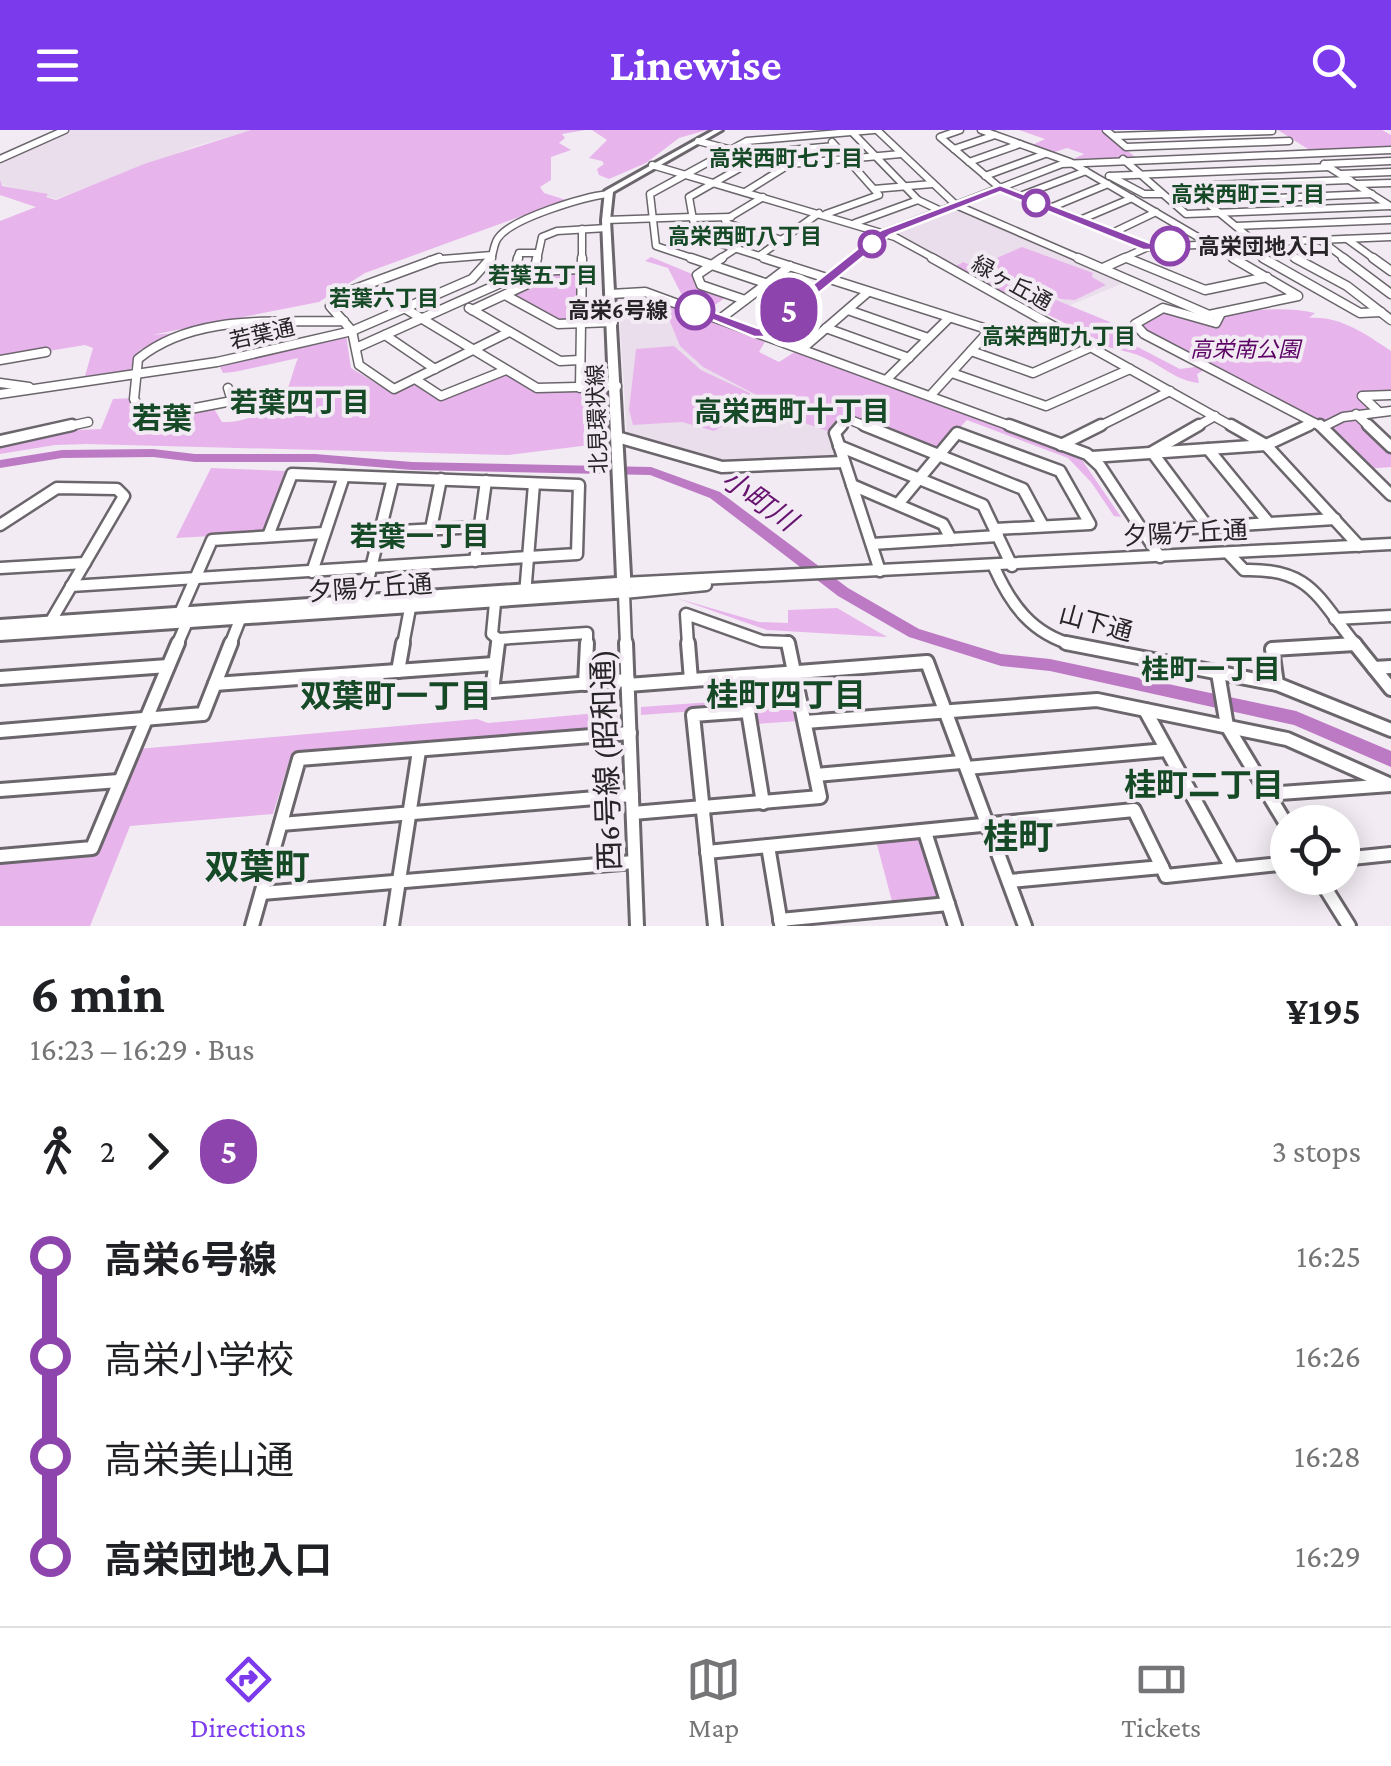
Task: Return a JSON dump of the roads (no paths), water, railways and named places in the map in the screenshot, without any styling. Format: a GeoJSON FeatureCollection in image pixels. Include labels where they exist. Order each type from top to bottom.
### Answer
{"type":"FeatureCollection","features":[{"type":"Feature","properties":{"kind":"main road"},"geometry":{"type":"LineString","coordinates":[[608,194],[615,185],[718,130]]}},
{"type":"Feature","properties":{"kind":"main road","name":"北見環状線"},"geometry":{"type":"LineString","coordinates":[[608,194],[606,224],[624,588]]}},
{"type":"Feature","properties":{"kind":"main road","name":"夕陽ケ丘通"},"geometry":{"type":"LineString","coordinates":[[3,632],[624,588]]}},
{"type":"Feature","properties":{"kind":"main road","name":"夕陽ケ丘通"},"geometry":{"type":"LineString","coordinates":[[412,602],[495,603],[525,595]]}},
{"type":"Feature","properties":{"kind":"street"},"geometry":{"type":"LineString","coordinates":[[0,160],[48,134],[64,130]]}},
{"type":"Feature","properties":{"kind":"street"},"geometry":{"type":"LineString","coordinates":[[754,130],[763,139]]}},
{"type":"Feature","properties":{"kind":"street"},"geometry":{"type":"LineString","coordinates":[[768,284],[656,246],[650,194],[747,141],[792,133],[875,130],[956,205],[1209,315],[1298,296],[1070,162],[981,130]]}},
{"type":"Feature","properties":{"kind":"street"},"geometry":{"type":"LineString","coordinates":[[960,130],[940,137],[1000,188],[1148,247],[1391,237]]}},
{"type":"Feature","properties":{"kind":"street"},"geometry":{"type":"LineString","coordinates":[[1106,130],[1126,147],[1288,141]]}},
{"type":"Feature","properties":{"kind":"street"},"geometry":{"type":"LineString","coordinates":[[1114,136],[1272,130],[1390,206]]}},
{"type":"Feature","properties":{"kind":"street"},"geometry":{"type":"LineString","coordinates":[[852,131],[918,200],[941,211]]}},
{"type":"Feature","properties":{"kind":"street"},"geometry":{"type":"LineString","coordinates":[[759,256],[822,214],[879,195],[823,132]]}},
{"type":"Feature","properties":{"kind":"street"},"geometry":{"type":"LineString","coordinates":[[1188,132],[1220,156]]}},
{"type":"Feature","properties":{"kind":"street"},"geometry":{"type":"LineString","coordinates":[[954,149],[995,135]]}},
{"type":"Feature","properties":{"kind":"street"},"geometry":{"type":"LineString","coordinates":[[698,140],[759,157]]}},
{"type":"Feature","properties":{"kind":"street"},"geometry":{"type":"LineString","coordinates":[[969,162],[1020,144]]}},
{"type":"Feature","properties":{"kind":"street"},"geometry":{"type":"LineString","coordinates":[[836,146],[768,152],[689,198],[696,236],[1018,340],[1051,325]]}},
{"type":"Feature","properties":{"kind":"street"},"geometry":{"type":"LineString","coordinates":[[760,334],[886,232],[1070,162],[1391,150]]}},
{"type":"Feature","properties":{"kind":"street"},"geometry":{"type":"LineString","coordinates":[[985,176],[1046,153]]}},
{"type":"Feature","properties":{"kind":"street"},"geometry":{"type":"LineString","coordinates":[[745,192],[790,164],[902,154]]}},
{"type":"Feature","properties":{"kind":"street"},"geometry":{"type":"LineString","coordinates":[[1123,159],[1186,214],[1390,206]]}},
{"type":"Feature","properties":{"kind":"street"},"geometry":{"type":"LineString","coordinates":[[1162,194],[1144,194],[1110,176],[1391,161]]}},
{"type":"Feature","properties":{"kind":"street","name":"緑ヶ丘通"},"geometry":{"type":"LineString","coordinates":[[652,165],[886,232],[1266,446],[1359,546]]}},
{"type":"Feature","properties":{"kind":"street"},"geometry":{"type":"LineString","coordinates":[[1020,196],[1086,171]]}},
{"type":"Feature","properties":{"kind":"street"},"geometry":{"type":"LineString","coordinates":[[1340,174],[1391,172]]}},
{"type":"Feature","properties":{"kind":"street"},"geometry":{"type":"LineString","coordinates":[[1256,243],[1187,186],[1391,183]]}},
{"type":"Feature","properties":{"kind":"street"},"geometry":{"type":"LineString","coordinates":[[874,190],[932,184]]}},
{"type":"Feature","properties":{"kind":"street"},"geometry":{"type":"LineString","coordinates":[[1050,208],[1108,184]]}},
{"type":"Feature","properties":{"kind":"street"},"geometry":{"type":"LineString","coordinates":[[1268,184],[1391,271]]}},
{"type":"Feature","properties":{"kind":"street","name":"若葉通"},"geometry":{"type":"LineString","coordinates":[[0,394],[217,362],[352,331],[472,279],[486,267],[498,238],[512,227],[586,197],[608,194]]}},
{"type":"Feature","properties":{"kind":"street"},"geometry":{"type":"LineString","coordinates":[[1204,200],[1391,194]]}},
{"type":"Feature","properties":{"kind":"street"},"geometry":{"type":"LineString","coordinates":[[763,196],[726,223],[782,240]]}},
{"type":"Feature","properties":{"kind":"street"},"geometry":{"type":"LineString","coordinates":[[1080,220],[1132,198]]}},
{"type":"Feature","properties":{"kind":"street"},"geometry":{"type":"LineString","coordinates":[[855,223],[918,200]]}},
{"type":"Feature","properties":{"kind":"street"},"geometry":{"type":"LineString","coordinates":[[1112,233],[1156,212]]}},
{"type":"Feature","properties":{"kind":"street"},"geometry":{"type":"LineString","coordinates":[[472,310],[532,282],[542,238],[557,230],[582,230],[652,218],[731,217]]}},
{"type":"Feature","properties":{"kind":"street"},"geometry":{"type":"LineString","coordinates":[[1236,226],[1391,220]]}},
{"type":"Feature","properties":{"kind":"street"},"geometry":{"type":"LineString","coordinates":[[580,388],[582,230]]}},
{"type":"Feature","properties":{"kind":"street"},"geometry":{"type":"LineString","coordinates":[[1378,238],[1391,247]]}},
{"type":"Feature","properties":{"kind":"street"},"geometry":{"type":"LineString","coordinates":[[1319,240],[1391,294]]}},
{"type":"Feature","properties":{"kind":"street"},"geometry":{"type":"LineString","coordinates":[[1266,242],[1329,277],[1391,320]]}},
{"type":"Feature","properties":{"kind":"street"},"geometry":{"type":"LineString","coordinates":[[1238,244],[1360,313],[1381,312]]}},
{"type":"Feature","properties":{"kind":"street"},"geometry":{"type":"LineString","coordinates":[[1103,268],[1148,247]]}},
{"type":"Feature","properties":{"kind":"street"},"geometry":{"type":"LineString","coordinates":[[735,248],[697,275],[701,284],[746,300]]}},
{"type":"Feature","properties":{"kind":"street"},"geometry":{"type":"LineString","coordinates":[[358,347],[514,277],[518,254],[538,253]]}},
{"type":"Feature","properties":{"kind":"street"},"geometry":{"type":"LineString","coordinates":[[492,255],[436,258],[336,296],[330,306],[352,331],[360,365],[394,388],[509,332]]}},
{"type":"Feature","properties":{"kind":"street"},"geometry":{"type":"LineString","coordinates":[[1127,258],[1206,290],[1268,276]]}},
{"type":"Feature","properties":{"kind":"street"},"geometry":{"type":"LineString","coordinates":[[720,319],[790,266]]}},
{"type":"Feature","properties":{"kind":"street"},"geometry":{"type":"LineString","coordinates":[[535,271],[580,270]]}},
{"type":"Feature","properties":{"kind":"street"},"geometry":{"type":"LineString","coordinates":[[1299,278],[1329,277]]}},
{"type":"Feature","properties":{"kind":"street"},"geometry":{"type":"LineString","coordinates":[[1377,284],[1391,283]]}},
{"type":"Feature","properties":{"kind":"street"},"geometry":{"type":"LineString","coordinates":[[611,294],[644,292],[1092,457],[1266,446],[1356,414],[1391,411]]}},
{"type":"Feature","properties":{"kind":"street"},"geometry":{"type":"LineString","coordinates":[[802,349],[868,292]]}},
{"type":"Feature","properties":{"kind":"street"},"geometry":{"type":"LineString","coordinates":[[505,295],[558,324],[613,322]]}},
{"type":"Feature","properties":{"kind":"street"},"geometry":{"type":"LineString","coordinates":[[459,303],[560,361],[580,360]]}},
{"type":"Feature","properties":{"kind":"street"},"geometry":{"type":"LineString","coordinates":[[406,308],[537,388],[617,386]]}},
{"type":"Feature","properties":{"kind":"street"},"geometry":{"type":"LineString","coordinates":[[1220,315],[1216,323],[1204,322],[1162,308],[1135,324],[1144,334],[1319,425],[1391,495]]}},
{"type":"Feature","properties":{"kind":"street"},"geometry":{"type":"LineString","coordinates":[[848,310],[928,338]]}},
{"type":"Feature","properties":{"kind":"street"},"geometry":{"type":"LineString","coordinates":[[886,380],[949,318]]}},
{"type":"Feature","properties":{"kind":"street"},"geometry":{"type":"LineString","coordinates":[[228,388],[232,400],[218,404],[170,411],[141,410],[134,404],[134,376],[144,353],[189,330],[344,321]]}},
{"type":"Feature","properties":{"kind":"street"},"geometry":{"type":"LineString","coordinates":[[826,328],[909,358]]}},
{"type":"Feature","properties":{"kind":"street"},"geometry":{"type":"LineString","coordinates":[[930,396],[989,330]]}},
{"type":"Feature","properties":{"kind":"street"},"geometry":{"type":"LineString","coordinates":[[386,335],[434,369]]}},
{"type":"Feature","properties":{"kind":"street"},"geometry":{"type":"LineString","coordinates":[[971,352],[1033,372],[1091,347]]}},
{"type":"Feature","properties":{"kind":"street"},"geometry":{"type":"LineString","coordinates":[[0,360],[46,352]]}},
{"type":"Feature","properties":{"kind":"street"},"geometry":{"type":"LineString","coordinates":[[952,373],[1046,406],[1130,369]]}},
{"type":"Feature","properties":{"kind":"street"},"geometry":{"type":"LineString","coordinates":[[415,379],[441,396],[506,370]]}},
{"type":"Feature","properties":{"kind":"street"},"geometry":{"type":"LineString","coordinates":[[0,382],[37,390]]}},
{"type":"Feature","properties":{"kind":"street"},"geometry":{"type":"LineString","coordinates":[[1061,445],[1170,391]]}},
{"type":"Feature","properties":{"kind":"street"},"geometry":{"type":"LineString","coordinates":[[1377,410],[1362,396],[1391,395]]}},
{"type":"Feature","properties":{"kind":"street"},"geometry":{"type":"LineString","coordinates":[[1356,414],[1391,447]]}},
{"type":"Feature","properties":{"kind":"street"},"geometry":{"type":"LineString","coordinates":[[1152,452],[1215,416]]}},
{"type":"Feature","properties":{"kind":"street"},"geometry":{"type":"LineString","coordinates":[[880,571],[834,433],[848,418],[1023,489],[1044,526]]}},
{"type":"Feature","properties":{"kind":"street"},"geometry":{"type":"LineString","coordinates":[[0,441],[88,422]]}},
{"type":"Feature","properties":{"kind":"street"},"geometry":{"type":"LineString","coordinates":[[15,436],[24,424]]}},
{"type":"Feature","properties":{"kind":"street"},"geometry":{"type":"LineString","coordinates":[[1376,433],[1391,432]]}},
{"type":"Feature","properties":{"kind":"street"},"geometry":{"type":"LineString","coordinates":[[872,544],[951,540],[1044,526],[1090,524],[1060,471],[957,433],[898,504]]}},
{"type":"Feature","properties":{"kind":"street"},"geometry":{"type":"LineString","coordinates":[[617,436],[722,467],[844,462]]}},
{"type":"Feature","properties":{"kind":"street"},"geometry":{"type":"LineString","coordinates":[[839,446],[984,505],[1012,566]]}},
{"type":"Feature","properties":{"kind":"street"},"geometry":{"type":"LineString","coordinates":[[1208,449],[1268,522]]}},
{"type":"Feature","properties":{"kind":"street"},"geometry":{"type":"LineString","coordinates":[[1152,452],[1208,527]]}},
{"type":"Feature","properties":{"kind":"street"},"geometry":{"type":"LineString","coordinates":[[1092,457],[1160,557]]}},
{"type":"Feature","properties":{"kind":"street"},"geometry":{"type":"LineString","coordinates":[[72,586],[578,554],[579,485],[292,474],[268,536]]}},
{"type":"Feature","properties":{"kind":"street"},"geometry":{"type":"LineString","coordinates":[[312,572],[344,476]]}},
{"type":"Feature","properties":{"kind":"street"},"geometry":{"type":"LineString","coordinates":[[361,605],[393,478]]}},
{"type":"Feature","properties":{"kind":"street"},"geometry":{"type":"LineString","coordinates":[[431,529],[441,480]]}},
{"type":"Feature","properties":{"kind":"street"},"geometry":{"type":"LineString","coordinates":[[475,561],[486,481]]}},
{"type":"Feature","properties":{"kind":"street"},"geometry":{"type":"LineString","coordinates":[[525,595],[534,484]]}},
{"type":"Feature","properties":{"kind":"street"},"geometry":{"type":"LineString","coordinates":[[852,485],[943,524],[951,540]]}},
{"type":"Feature","properties":{"kind":"street"},"geometry":{"type":"LineString","coordinates":[[0,524],[57,488],[117,489],[124,496],[48,626]]}},
{"type":"Feature","properties":{"kind":"street"},"geometry":{"type":"LineString","coordinates":[[1143,531],[1335,518]]}},
{"type":"Feature","properties":{"kind":"street"},"geometry":{"type":"LineString","coordinates":[[379,532],[479,527]]}},
{"type":"Feature","properties":{"kind":"street"},"geometry":{"type":"LineString","coordinates":[[0,856],[92,848],[168,666],[212,540],[324,533]]}},
{"type":"Feature","properties":{"kind":"street","name":"夕陽ケ丘通"},"geometry":{"type":"LineString","coordinates":[[624,588],[684,588],[741,578],[1391,544]]}},
{"type":"Feature","properties":{"kind":"street"},"geometry":{"type":"LineString","coordinates":[[1228,554],[1244,570],[1276,569],[1302,580],[1391,689]]}},
{"type":"Feature","properties":{"kind":"street"},"geometry":{"type":"LineString","coordinates":[[0,568],[84,563]]}},
{"type":"Feature","properties":{"kind":"street","name":"山下通"},"geometry":{"type":"LineString","coordinates":[[994,566],[1009,601],[1024,619],[1068,644],[1219,678],[1277,684],[1391,730]]}},
{"type":"Feature","properties":{"kind":"street","name":"西6号線 (昭和通)"},"geometry":{"type":"LineString","coordinates":[[624,588],[637,926]]}},
{"type":"Feature","properties":{"kind":"street"},"geometry":{"type":"LineString","coordinates":[[398,671],[412,602]]}},
{"type":"Feature","properties":{"kind":"street"},"geometry":{"type":"LineString","coordinates":[[495,603],[492,634],[498,639],[587,633],[585,684]]}},
{"type":"Feature","properties":{"kind":"street"},"geometry":{"type":"LineString","coordinates":[[0,731],[203,714],[242,614]]}},
{"type":"Feature","properties":{"kind":"street"},"geometry":{"type":"LineString","coordinates":[[633,813],[820,798],[788,642],[762,641],[686,614],[691,680]]}},
{"type":"Feature","properties":{"kind":"street"},"geometry":{"type":"LineString","coordinates":[[1335,619],[1391,616]]}},
{"type":"Feature","properties":{"kind":"street"},"geometry":{"type":"LineString","coordinates":[[498,639],[492,690],[927,662],[1025,926]]}},
{"type":"Feature","properties":{"kind":"street"},"geometry":{"type":"LineString","coordinates":[[1277,684],[1272,649],[1355,644]]}},
{"type":"Feature","properties":{"kind":"street"},"geometry":{"type":"LineString","coordinates":[[215,684],[494,664]]}},
{"type":"Feature","properties":{"kind":"street"},"geometry":{"type":"LineString","coordinates":[[0,678],[168,666]]}},
{"type":"Feature","properties":{"kind":"street"},"geometry":{"type":"LineString","coordinates":[[1374,668],[1391,666]]}},
{"type":"Feature","properties":{"kind":"street"},"geometry":{"type":"LineString","coordinates":[[1219,678],[1226,722],[1274,805]]}},
{"type":"Feature","properties":{"kind":"street"},"geometry":{"type":"LineString","coordinates":[[805,722],[1097,700],[1226,722],[1287,739],[1391,785],[1267,794]]}},
{"type":"Feature","properties":{"kind":"street"},"geometry":{"type":"LineString","coordinates":[[1145,710],[1231,866]]}},
{"type":"Feature","properties":{"kind":"street"},"geometry":{"type":"LineString","coordinates":[[715,926],[693,715],[748,711],[763,803]]}},
{"type":"Feature","properties":{"kind":"street"},"geometry":{"type":"LineString","coordinates":[[252,926],[298,759],[630,733]]}},
{"type":"Feature","properties":{"kind":"street"},"geometry":{"type":"LineString","coordinates":[[816,775],[1166,750]]}},
{"type":"Feature","properties":{"kind":"street"},"geometry":{"type":"LineString","coordinates":[[392,926],[419,751]]}},
{"type":"Feature","properties":{"kind":"street"},"geometry":{"type":"LineString","coordinates":[[0,790],[119,781]]}},
{"type":"Feature","properties":{"kind":"street"},"geometry":{"type":"LineString","coordinates":[[282,824],[632,795]]}},
{"type":"Feature","properties":{"kind":"street"},"geometry":{"type":"LineString","coordinates":[[707,852],[1134,810],[1166,876],[1270,865]]}},
{"type":"Feature","properties":{"kind":"street"},"geometry":{"type":"LineString","coordinates":[[925,832],[955,926]]}},
{"type":"Feature","properties":{"kind":"street"},"geometry":{"type":"LineString","coordinates":[[768,846],[781,923],[948,904]]}},
{"type":"Feature","properties":{"kind":"street"},"geometry":{"type":"LineString","coordinates":[[1360,857],[1391,854]]}},
{"type":"Feature","properties":{"kind":"street"},"geometry":{"type":"LineString","coordinates":[[262,893],[634,862]]}},
{"type":"Feature","properties":{"kind":"street"},"geometry":{"type":"LineString","coordinates":[[1009,881],[1162,867]]}},
{"type":"Feature","properties":{"kind":"street"},"geometry":{"type":"LineString","coordinates":[[1330,895],[1349,926]]}},
{"type":"Feature","properties":{"kind":"waterway","name":"小町川"},"geometry":{"type":"LineString","coordinates":[[0,464],[62,454],[153,453],[195,458],[315,458],[412,466],[651,471],[715,495],[843,592],[914,633],[1001,660],[1050,665],[1296,718],[1391,759]]}},
{"type":"Feature","properties":{"kind":"place","name":"高栄団地入口"},"geometry":{"type":"Point","coordinates":[1170,246]}},
{"type":"Feature","properties":{"kind":"place","name":"高栄6号線"},"geometry":{"type":"Point","coordinates":[695,310]}},
{"type":"Feature","properties":{"kind":"district","name":"高栄西町七丁目"},"geometry":{"type":"Point","coordinates":[786,158]}},
{"type":"Feature","properties":{"kind":"district","name":"高栄西町三丁目"},"geometry":{"type":"Point","coordinates":[1248,194]}},
{"type":"Feature","properties":{"kind":"district","name":"高栄西町八丁目"},"geometry":{"type":"Point","coordinates":[745,236]}},
{"type":"Feature","properties":{"kind":"district","name":"若葉五丁目"},"geometry":{"type":"Point","coordinates":[543,275]}},
{"type":"Feature","properties":{"kind":"district","name":"若葉六丁目"},"geometry":{"type":"Point","coordinates":[384,298]}},
{"type":"Feature","properties":{"kind":"district","name":"高栄西町九丁目"},"geometry":{"type":"Point","coordinates":[1059,336]}},
{"type":"Feature","properties":{"kind":"district","name":"若葉四丁目"},"geometry":{"type":"Point","coordinates":[300,402]}},
{"type":"Feature","properties":{"kind":"district","name":"高栄西町十丁目"},"geometry":{"type":"Point","coordinates":[792,411]}},
{"type":"Feature","properties":{"kind":"district","name":"若葉"},"geometry":{"type":"Point","coordinates":[162,418]}},
{"type":"Feature","properties":{"kind":"district","name":"若葉一丁目"},"geometry":{"type":"Point","coordinates":[420,536]}},
{"type":"Feature","properties":{"kind":"district","name":"桂町一丁目"},"geometry":{"type":"Point","coordinates":[1211,669]}},
{"type":"Feature","properties":{"kind":"district","name":"桂町四丁目"},"geometry":{"type":"Point","coordinates":[786,695]}},
{"type":"Feature","properties":{"kind":"district","name":"双葉町一丁目"},"geometry":{"type":"Point","coordinates":[396,696]}},
{"type":"Feature","properties":{"kind":"district","name":"桂町二丁目"},"geometry":{"type":"Point","coordinates":[1204,785]}},
{"type":"Feature","properties":{"kind":"district","name":"桂町"},"geometry":{"type":"Point","coordinates":[1018,837]}},
{"type":"Feature","properties":{"kind":"district","name":"双葉町"},"geometry":{"type":"Point","coordinates":[257,867]}},
{"type":"Feature","properties":{"kind":"park label","name":"高栄南公園"},"geometry":{"type":"Point","coordinates":[1245,349]}}]}
